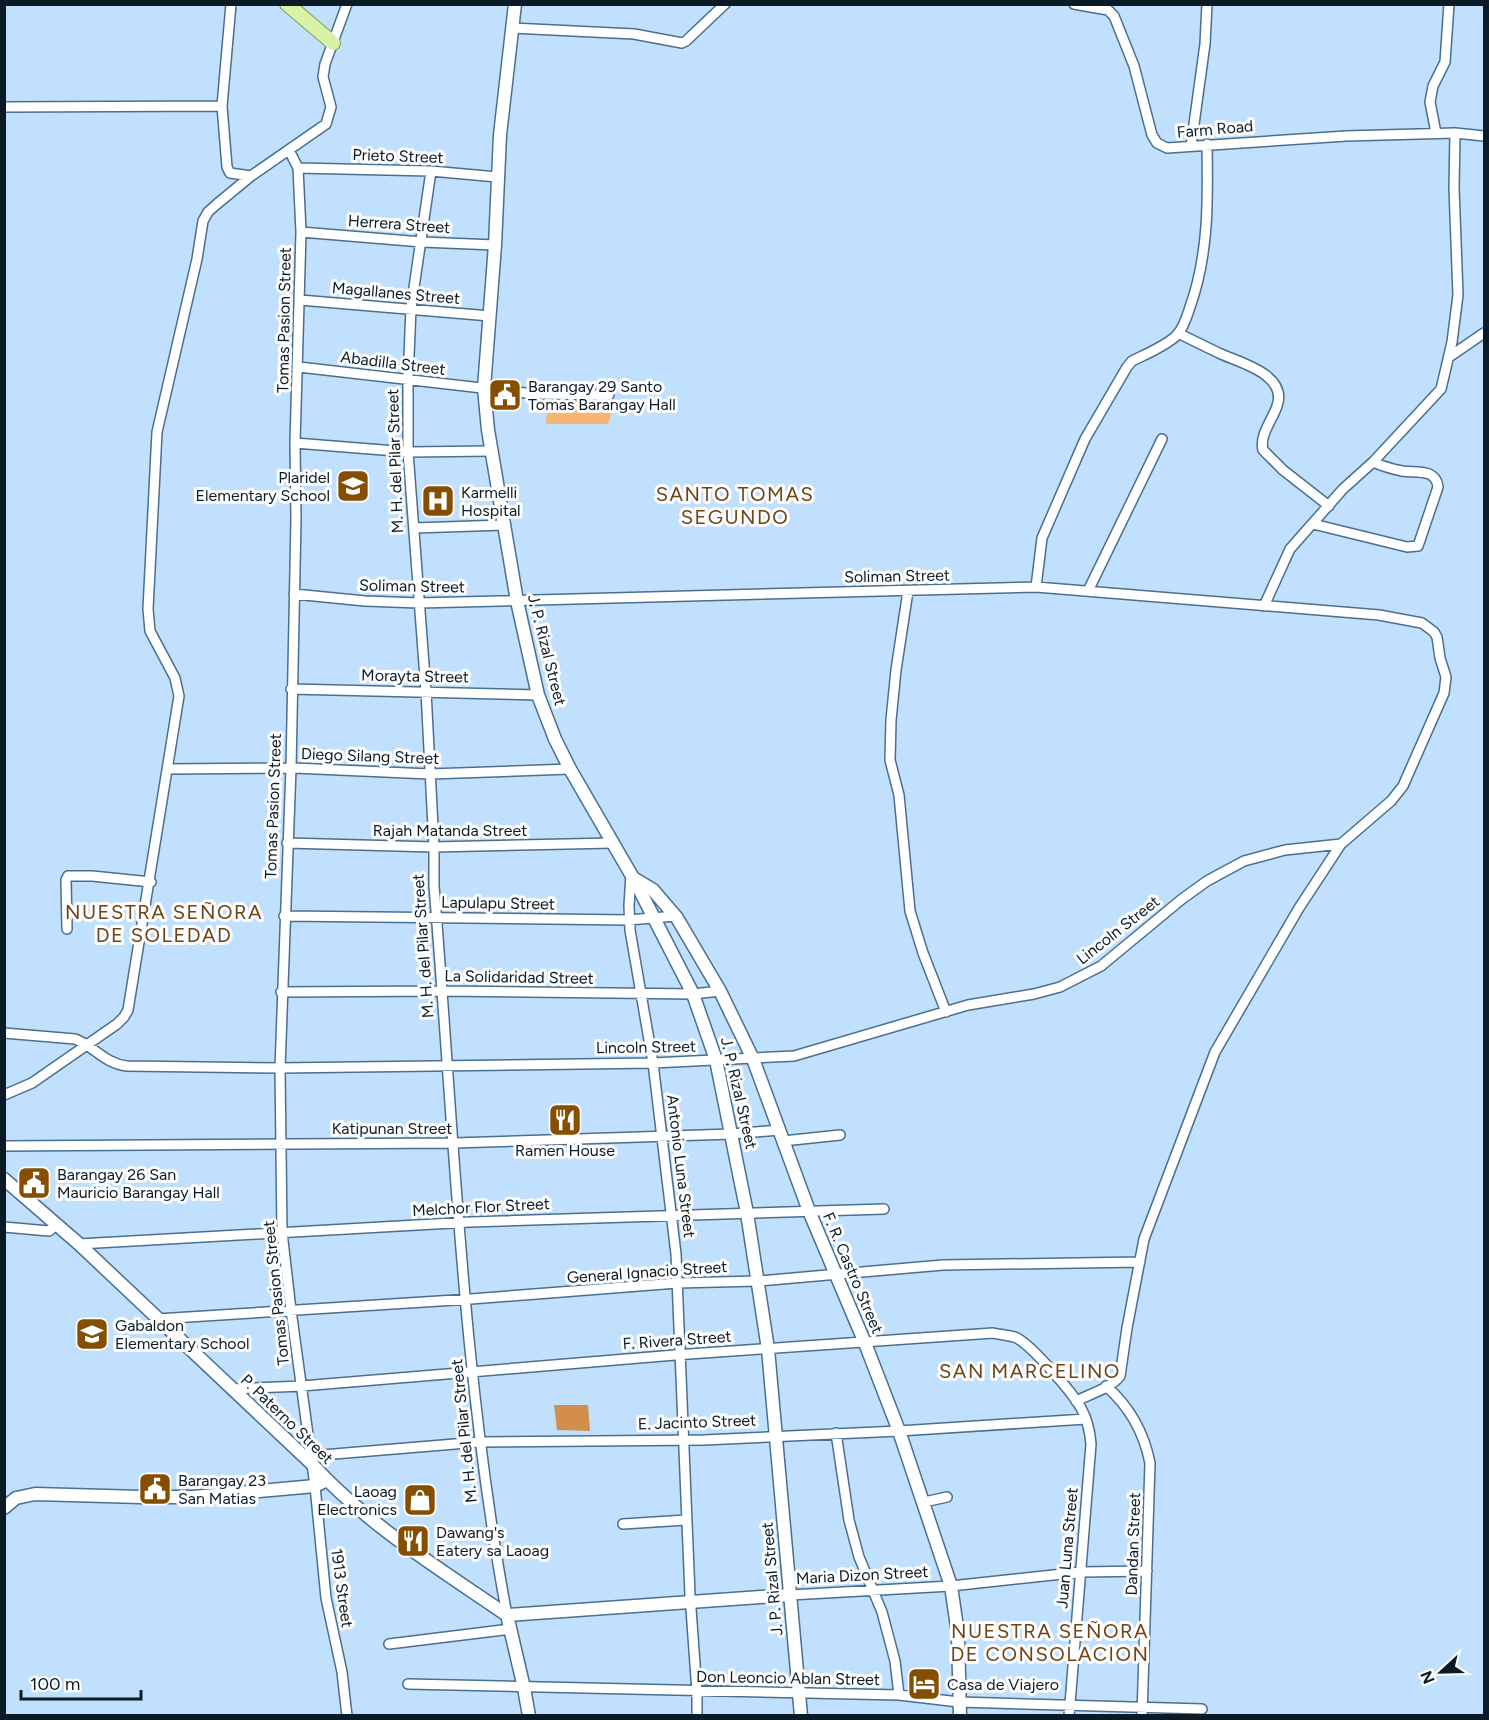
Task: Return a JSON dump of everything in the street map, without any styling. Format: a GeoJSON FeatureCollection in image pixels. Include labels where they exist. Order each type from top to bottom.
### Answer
{"type":"FeatureCollection","features":[{"type":"Feature","properties":{"kind":"main road"},"geometry":{"type":"LineString","coordinates":[[287,4],[334,40]]}},
{"type":"Feature","properties":{"kind":"main road"},"geometry":{"type":"LineString","coordinates":[[299,4],[334,40]]}},
{"type":"Feature","properties":{"kind":"main road","name":"J. P. Rizal Street"},"geometry":{"type":"LineString","coordinates":[[515,4],[497,177],[495,245],[484,388],[504,525],[517,602],[538,694],[555,739],[632,876],[693,994],[716,1060],[747,1213],[768,1350],[801,1716]]}},
{"type":"Feature","properties":{"kind":"main road","name":"F. R. Castro Street"},"geometry":{"type":"LineString","coordinates":[[632,876],[653,890],[675,916],[703,959],[720,991],[753,1059],[809,1211],[865,1343],[899,1431],[951,1586],[958,1634],[960,1716]]}},
{"type":"Feature","properties":{"kind":"main road","name":"P. Paterno Street"},"geometry":{"type":"LineString","coordinates":[[4,1179],[79,1244],[232,1389],[311,1459],[327,1480],[403,1543],[507,1615]]}},
{"type":"Feature","properties":{"kind":"main road"},"geometry":{"type":"LineString","coordinates":[[4,1508],[11,1501],[26,1495],[193,1497],[315,1486],[327,1480]]}},
{"type":"Feature","properties":{"kind":"main road","name":"Maria Dizon Street"},"geometry":{"type":"LineString","coordinates":[[507,1615],[790,1595]]}},
{"type":"Feature","properties":{"kind":"main road","name":"M. H. del Pilar Street"},"geometry":{"type":"LineString","coordinates":[[507,1615],[529,1716]]}},
{"type":"Feature","properties":{"kind":"street"},"geometry":{"type":"LineString","coordinates":[[231,4],[222,106],[228,171],[251,176]]}},
{"type":"Feature","properties":{"kind":"street"},"geometry":{"type":"LineString","coordinates":[[4,1095],[32,1083],[87,1046],[124,1017],[128,1010],[151,882],[179,696],[178,688],[150,631],[148,609],[157,432],[197,258],[203,221],[217,204],[251,176],[326,124],[331,107],[324,77],[325,64],[347,4]]}},
{"type":"Feature","properties":{"kind":"street"},"geometry":{"type":"LineString","coordinates":[[512,28],[634,34],[682,43],[725,4]]}},
{"type":"Feature","properties":{"kind":"street","name":"Farm Road"},"geometry":{"type":"LineString","coordinates":[[1074,4],[1108,10],[1114,16],[1134,66],[1148,123],[1157,143],[1167,148],[1436,133],[1485,136]]}},
{"type":"Feature","properties":{"kind":"street"},"geometry":{"type":"LineString","coordinates":[[1191,146],[1207,4]]}},
{"type":"Feature","properties":{"kind":"street"},"geometry":{"type":"LineString","coordinates":[[1436,133],[1430,102],[1433,86],[1445,62],[1449,4]]}},
{"type":"Feature","properties":{"kind":"street"},"geometry":{"type":"LineString","coordinates":[[4,107],[222,106]]}},
{"type":"Feature","properties":{"kind":"street"},"geometry":{"type":"LineString","coordinates":[[1264,606],[1286,555],[1343,489],[1372,462],[1441,389],[1449,357],[1458,295],[1454,200],[1455,133]]}},
{"type":"Feature","properties":{"kind":"street"},"geometry":{"type":"LineString","coordinates":[[1036,587],[1042,538],[1089,430],[1126,367],[1178,333],[1186,320],[1197,287],[1204,251],[1208,205],[1207,144]]}},
{"type":"Feature","properties":{"kind":"street","name":"Tomas Pasion Street"},"geometry":{"type":"LineString","coordinates":[[289,150],[298,168],[302,232],[295,443],[296,519],[291,768],[281,992],[282,1232],[311,1459]]}},
{"type":"Feature","properties":{"kind":"street","name":"Prieto Street"},"geometry":{"type":"LineString","coordinates":[[298,168],[430,171],[497,177]]}},
{"type":"Feature","properties":{"kind":"street","name":"M. H. del Pilar Street"},"geometry":{"type":"LineString","coordinates":[[430,171],[422,242],[411,308],[408,452],[426,692],[442,991],[466,1299],[479,1442],[507,1615]]}},
{"type":"Feature","properties":{"kind":"street","name":"Herrera Street"},"geometry":{"type":"LineString","coordinates":[[302,232],[422,242],[495,245]]}},
{"type":"Feature","properties":{"kind":"street","name":"Magallanes Street"},"geometry":{"type":"LineString","coordinates":[[300,300],[490,316]]}},
{"type":"Feature","properties":{"kind":"street"},"geometry":{"type":"LineString","coordinates":[[1178,333],[1257,370],[1270,379],[1277,389],[1279,399],[1263,438],[1263,450],[1283,470],[1329,506]]}},
{"type":"Feature","properties":{"kind":"street"},"geometry":{"type":"LineString","coordinates":[[1449,357],[1485,333]]}},
{"type":"Feature","properties":{"kind":"street","name":"Abadilla Street"},"geometry":{"type":"LineString","coordinates":[[299,367],[534,394],[609,395]]}},
{"type":"Feature","properties":{"kind":"street"},"geometry":{"type":"LineString","coordinates":[[1088,591],[1162,439]]}},
{"type":"Feature","properties":{"kind":"street"},"geometry":{"type":"LineString","coordinates":[[295,443],[408,452],[492,451]]}},
{"type":"Feature","properties":{"kind":"street"},"geometry":{"type":"LineString","coordinates":[[1313,525],[1407,547],[1418,546],[1438,487],[1436,478],[1430,474],[1392,469],[1372,462]]}},
{"type":"Feature","properties":{"kind":"street"},"geometry":{"type":"LineString","coordinates":[[414,528],[504,525]]}},
{"type":"Feature","properties":{"kind":"street","name":"Soliman Street"},"geometry":{"type":"LineString","coordinates":[[294,594],[366,601],[419,603],[1036,587],[1379,615],[1422,623],[1429,626],[1437,638],[1446,676],[1444,693],[1403,786],[1391,801],[1341,844]]}},
{"type":"Feature","properties":{"kind":"street"},"geometry":{"type":"LineString","coordinates":[[908,591],[896,670],[890,730],[890,760],[903,822],[910,911],[923,953],[946,1012]]}},
{"type":"Feature","properties":{"kind":"street","name":"Morayta Street"},"geometry":{"type":"LineString","coordinates":[[291,688],[538,694]]}},
{"type":"Feature","properties":{"kind":"street","name":"Diego Silang Street"},"geometry":{"type":"LineString","coordinates":[[168,769],[291,768],[430,774],[570,769]]}},
{"type":"Feature","properties":{"kind":"street","name":"Rajah Matanda Street"},"geometry":{"type":"LineString","coordinates":[[287,843],[434,847],[613,843]]}},
{"type":"Feature","properties":{"kind":"street"},"geometry":{"type":"LineString","coordinates":[[1076,1401],[1117,1380],[1122,1370],[1127,1328],[1150,1219],[1215,1052],[1299,908],[1341,844]]}},
{"type":"Feature","properties":{"kind":"street","name":"Lincoln Street"},"geometry":{"type":"LineString","coordinates":[[4,1033],[75,1039],[107,1060],[127,1066],[280,1068],[653,1063],[794,1056],[968,1005],[1034,994],[1070,983],[1101,966],[1207,881],[1245,861],[1285,850],[1341,844]]}},
{"type":"Feature","properties":{"kind":"street"},"geometry":{"type":"LineString","coordinates":[[67,929],[66,880],[68,876],[151,882]]}},
{"type":"Feature","properties":{"kind":"street","name":"Antonio Luna Street"},"geometry":{"type":"LineString","coordinates":[[632,876],[629,920],[653,1063],[673,1214],[690,1603],[698,1692],[697,1716]]}},
{"type":"Feature","properties":{"kind":"street","name":"Lapulapu Street"},"geometry":{"type":"LineString","coordinates":[[284,916],[629,920],[675,916]]}},
{"type":"Feature","properties":{"kind":"street","name":"La Solidaridad Street"},"geometry":{"type":"LineString","coordinates":[[281,992],[693,994],[720,991]]}},
{"type":"Feature","properties":{"kind":"street","name":"Katipunan Street"},"geometry":{"type":"LineString","coordinates":[[4,1146],[454,1143],[663,1135],[840,1135]]}},
{"type":"Feature","properties":{"kind":"street","name":"Melchor Flor Street"},"geometry":{"type":"LineString","coordinates":[[79,1244],[460,1222],[884,1209]]}},
{"type":"Feature","properties":{"kind":"street"},"geometry":{"type":"LineString","coordinates":[[4,1227],[49,1231],[57,1224]]}},
{"type":"Feature","properties":{"kind":"street","name":"General Ignacio Street"},"geometry":{"type":"LineString","coordinates":[[157,1319],[677,1283],[758,1281],[942,1265],[1140,1262]]}},
{"type":"Feature","properties":{"kind":"street","name":"F. Rivera Street"},"geometry":{"type":"LineString","coordinates":[[232,1389],[302,1386],[680,1354],[768,1350],[993,1333],[1017,1339],[1034,1352],[1076,1401],[1086,1419]]}},
{"type":"Feature","properties":{"kind":"street","name":"Dandan Street"},"geometry":{"type":"LineString","coordinates":[[1106,1386],[1130,1413],[1148,1451],[1150,1463],[1143,1712]]}},
{"type":"Feature","properties":{"kind":"street","name":"E. Jacinto Street"},"geometry":{"type":"LineString","coordinates":[[311,1459],[354,1450],[479,1442],[704,1440],[1086,1419]]}},
{"type":"Feature","properties":{"kind":"street","name":"Juan Luna Street"},"geometry":{"type":"LineString","coordinates":[[1069,1711],[1091,1444],[1086,1419]]}},
{"type":"Feature","properties":{"kind":"street"},"geometry":{"type":"LineString","coordinates":[[836,1433],[843,1493],[849,1520],[859,1557],[874,1591],[895,1661],[899,1695]]}},
{"type":"Feature","properties":{"kind":"street","name":"1913 Street"},"geometry":{"type":"LineString","coordinates":[[311,1459],[326,1598],[342,1672],[347,1716]]}},
{"type":"Feature","properties":{"kind":"street"},"geometry":{"type":"LineString","coordinates":[[924,1502],[947,1497]]}},
{"type":"Feature","properties":{"kind":"street"},"geometry":{"type":"LineString","coordinates":[[623,1524],[686,1520]]}},
{"type":"Feature","properties":{"kind":"street","name":"Maria Dizon Street"},"geometry":{"type":"LineString","coordinates":[[790,1595],[951,1586],[1081,1572],[1147,1571]]}},
{"type":"Feature","properties":{"kind":"street"},"geometry":{"type":"LineString","coordinates":[[389,1644],[511,1629]]}},
{"type":"Feature","properties":{"kind":"street","name":"Don Leoncio Ablan Street"},"geometry":{"type":"LineString","coordinates":[[408,1684],[899,1695],[1069,1711],[1143,1712],[1202,1709]]}},
{"type":"Feature","properties":{"kind":"shaded area"},"geometry":{"type":"Polygon","coordinates":[[[548,399],[616,399],[608,424],[546,424],[548,399]]]}},
{"type":"Feature","properties":{"kind":"shaded area"},"geometry":{"type":"Polygon","coordinates":[[[554,1405],[588,1405],[590,1431],[557,1430],[554,1405]]]}},
{"type":"Feature","properties":{"kind":"place","name":"Barangay 29 Santo Tomas Barangay Hall"},"geometry":{"type":"Point","coordinates":[505,395]}},
{"type":"Feature","properties":{"kind":"place","name":"Plaridel Elementary School"},"geometry":{"type":"Point","coordinates":[353,486]}},
{"type":"Feature","properties":{"kind":"place","name":"Karmelli Hospital"},"geometry":{"type":"Point","coordinates":[438,501]}},
{"type":"Feature","properties":{"kind":"place","name":"Ramen House"},"geometry":{"type":"Point","coordinates":[565,1120]}},
{"type":"Feature","properties":{"kind":"place","name":"Barangay 26 San Mauricio Barangay Hall"},"geometry":{"type":"Point","coordinates":[34,1183]}},
{"type":"Feature","properties":{"kind":"place","name":"Gabaldon Elementary School"},"geometry":{"type":"Point","coordinates":[92,1334]}},
{"type":"Feature","properties":{"kind":"place","name":"Barangay 23 San Matias"},"geometry":{"type":"Point","coordinates":[155,1489]}},
{"type":"Feature","properties":{"kind":"place","name":"Laoag Electronics"},"geometry":{"type":"Point","coordinates":[420,1500]}},
{"type":"Feature","properties":{"kind":"place","name":"Dawang's Eatery sa Laoag"},"geometry":{"type":"Point","coordinates":[413,1541]}},
{"type":"Feature","properties":{"kind":"place","name":"Casa de Viajero"},"geometry":{"type":"Point","coordinates":[924,1684]}},
{"type":"Feature","properties":{"kind":"district","name":"SANTO TOMAS SEGUNDO"},"geometry":{"type":"Point","coordinates":[735,506]}},
{"type":"Feature","properties":{"kind":"district","name":"NUESTRA SEÑORA DE SOLEDAD"},"geometry":{"type":"Point","coordinates":[164,924]}},
{"type":"Feature","properties":{"kind":"district","name":"SAN MARCELINO"},"geometry":{"type":"Point","coordinates":[1030,1371]}},
{"type":"Feature","properties":{"kind":"district","name":"NUESTRA SEÑORA DE CONSOLACION"},"geometry":{"type":"Point","coordinates":[1050,1642]}}]}
